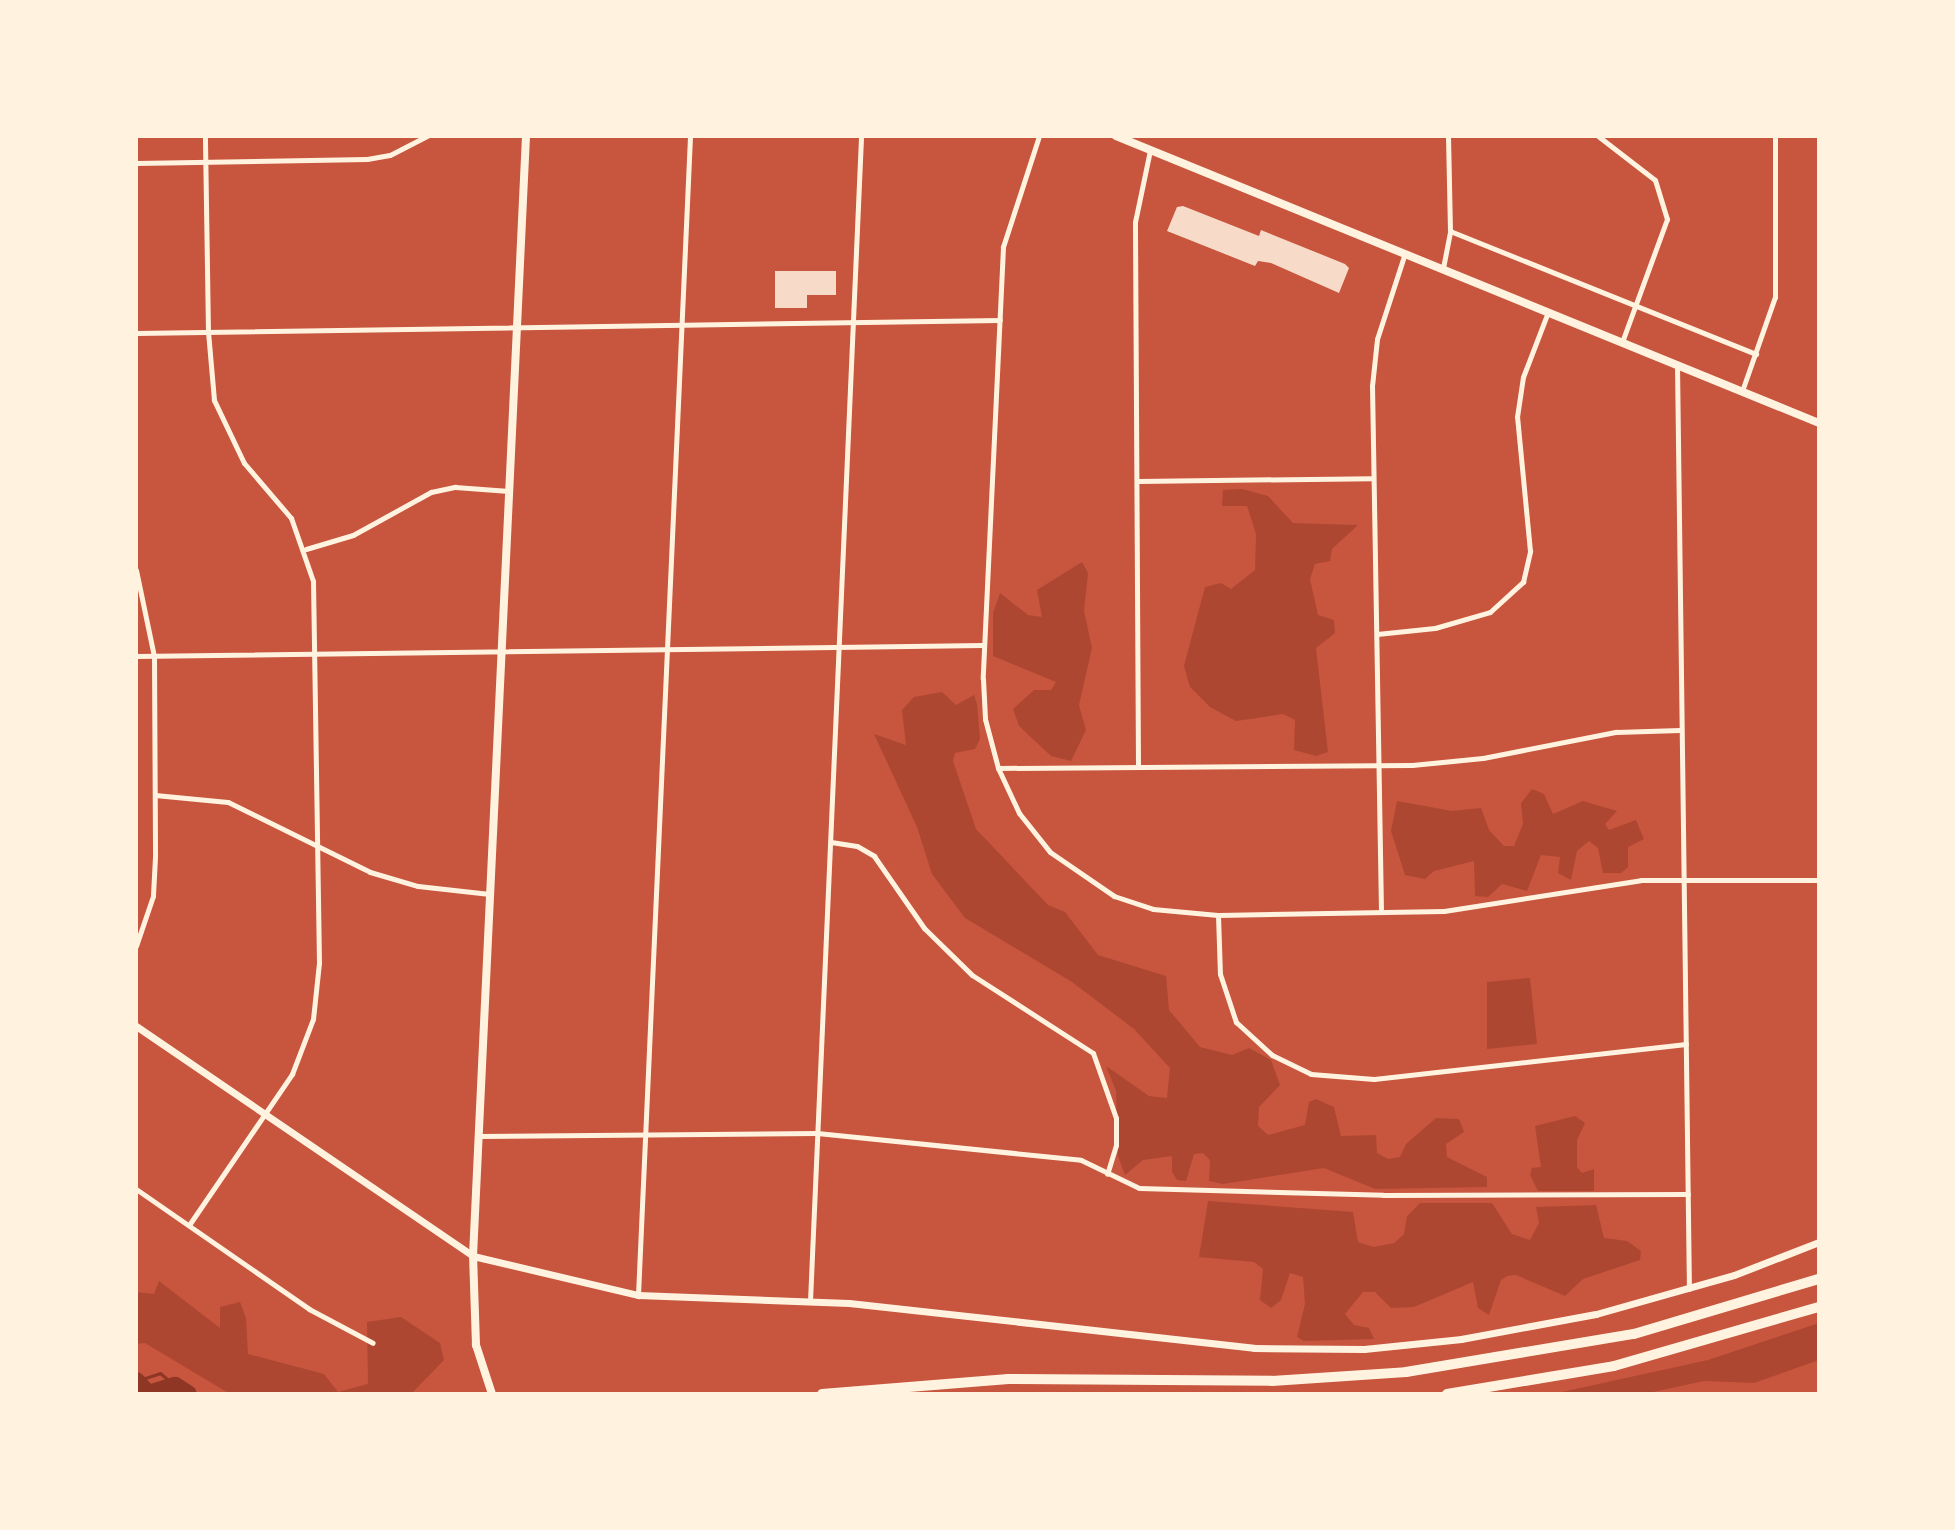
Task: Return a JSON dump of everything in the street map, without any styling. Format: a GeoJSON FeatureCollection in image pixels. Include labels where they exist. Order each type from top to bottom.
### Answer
{"type":"FeatureCollection","features":[{"type":"Feature","properties":{"kind":"highway"},"geometry":{"type":"LineString","coordinates":[[822,1394],[939,1382],[1272,1381],[1434,1369],[1634,1334],[1819,1279]]}},
{"type":"Feature","properties":{"kind":"highway"},"geometry":{"type":"LineString","coordinates":[[1447,1394],[1614,1366],[1819,1307]]}},
{"type":"Feature","properties":{"kind":"main road"},"geometry":{"type":"LineString","coordinates":[[492,1394],[476,1345],[473,1256],[526,136]]}},
{"type":"Feature","properties":{"kind":"main road"},"geometry":{"type":"LineString","coordinates":[[1116,136],[1819,423]]}},
{"type":"Feature","properties":{"kind":"street"},"geometry":{"type":"LineString","coordinates":[[189,1225],[266,1115],[303,1050],[314,1011],[317,846],[313,581],[306,549],[291,518],[244,463],[223,424],[211,385],[205,136]]}},
{"type":"Feature","properties":{"kind":"street"},"geometry":{"type":"LineString","coordinates":[[136,163],[374,158],[427,136]]}},
{"type":"Feature","properties":{"kind":"street"},"geometry":{"type":"LineString","coordinates":[[638,1295],[690,136]]}},
{"type":"Feature","properties":{"kind":"street"},"geometry":{"type":"LineString","coordinates":[[810,1301],[861,136]]}},
{"type":"Feature","properties":{"kind":"street"},"geometry":{"type":"LineString","coordinates":[[1039,136],[1005,231],[983,645],[984,711],[998,768],[1030,829],[1077,875],[1137,905],[1218,915],[1444,911],[1578,886],[1684,880],[1819,880]]}},
{"type":"Feature","properties":{"kind":"street"},"geometry":{"type":"LineString","coordinates":[[1443,268],[1450,231],[1448,136]]}},
{"type":"Feature","properties":{"kind":"street"},"geometry":{"type":"LineString","coordinates":[[1598,136],[1645,169],[1665,204],[1665,235],[1622,342]]}},
{"type":"Feature","properties":{"kind":"street"},"geometry":{"type":"LineString","coordinates":[[1742,391],[1775,297],[1775,136]]}},
{"type":"Feature","properties":{"kind":"street"},"geometry":{"type":"LineString","coordinates":[[1138,766],[1135,222],[1150,150]]}},
{"type":"Feature","properties":{"kind":"street"},"geometry":{"type":"LineString","coordinates":[[1450,231],[1756,354]]}},
{"type":"Feature","properties":{"kind":"street"},"geometry":{"type":"LineString","coordinates":[[1381,911],[1372,478],[1375,355],[1405,253]]}},
{"type":"Feature","properties":{"kind":"street"},"geometry":{"type":"LineString","coordinates":[[1377,634],[1435,628],[1490,612],[1523,582],[1530,551],[1517,417],[1523,377],[1548,312]]}},
{"type":"Feature","properties":{"kind":"street"},"geometry":{"type":"LineString","coordinates":[[136,333],[1000,320]]}},
{"type":"Feature","properties":{"kind":"street"},"geometry":{"type":"LineString","coordinates":[[1677,364],[1689,1290]]}},
{"type":"Feature","properties":{"kind":"street"},"geometry":{"type":"LineString","coordinates":[[1138,481],[1372,478]]}},
{"type":"Feature","properties":{"kind":"street"},"geometry":{"type":"LineString","coordinates":[[306,549],[353,535],[431,492],[455,487],[510,491]]}},
{"type":"Feature","properties":{"kind":"street"},"geometry":{"type":"LineString","coordinates":[[136,570],[154,656],[155,795],[153,896],[136,946]]}},
{"type":"Feature","properties":{"kind":"street"},"geometry":{"type":"LineString","coordinates":[[136,656],[983,645]]}},
{"type":"Feature","properties":{"kind":"street"},"geometry":{"type":"LineString","coordinates":[[998,768],[1459,762],[1616,732],[1680,730]]}},
{"type":"Feature","properties":{"kind":"street"},"geometry":{"type":"LineString","coordinates":[[155,795],[228,802],[394,880],[491,894]]}},
{"type":"Feature","properties":{"kind":"street"},"geometry":{"type":"LineString","coordinates":[[831,842],[874,856],[924,928],[972,975],[1093,1053],[1116,1118],[1116,1145],[1107,1174]]}},
{"type":"Feature","properties":{"kind":"street"},"geometry":{"type":"LineString","coordinates":[[1218,915],[1222,990],[1236,1022],[1272,1055],[1311,1074],[1374,1079],[1686,1044]]}},
{"type":"Feature","properties":{"kind":"street"},"geometry":{"type":"LineString","coordinates":[[136,1026],[473,1256],[638,1295],[810,1301],[1221,1345],[1325,1350],[1406,1346],[1512,1331],[1689,1290],[1819,1242]]}},
{"type":"Feature","properties":{"kind":"street"},"geometry":{"type":"LineString","coordinates":[[479,1136],[817,1133],[1081,1160],[1139,1188],[1383,1195],[1688,1194]]}},
{"type":"Feature","properties":{"kind":"street"},"geometry":{"type":"LineString","coordinates":[[136,1189],[309,1309],[373,1343]]}},
{"type":"Feature","properties":{"kind":"shaded area"},"geometry":{"type":"Polygon","coordinates":[[[1242,489],[1268,496],[1293,523],[1358,525],[1332,549],[1330,561],[1315,564],[1310,579],[1318,615],[1334,620],[1335,633],[1316,648],[1328,752],[1316,756],[1294,750],[1295,720],[1283,714],[1236,721],[1210,707],[1190,687],[1184,666],[1205,587],[1221,583],[1231,589],[1255,570],[1256,534],[1247,506],[1222,506],[1223,490],[1242,489]]]}},
{"type":"Feature","properties":{"kind":"shaded area"},"geometry":{"type":"Polygon","coordinates":[[[1082,562],[1088,573],[1084,611],[1092,648],[1079,705],[1086,730],[1071,761],[1051,756],[1019,726],[1013,709],[1034,690],[1051,690],[1056,682],[993,656],[993,613],[1000,593],[1028,615],[1042,617],[1037,590],[1082,562]]]}},
{"type":"Feature","properties":{"kind":"shaded area"},"geometry":{"type":"Polygon","coordinates":[[[942,692],[956,705],[974,695],[977,704],[980,739],[975,749],[955,753],[953,761],[976,829],[1048,905],[1065,912],[1098,955],[1166,976],[1169,1010],[1200,1047],[1232,1055],[1249,1048],[1271,1060],[1280,1085],[1259,1107],[1258,1126],[1268,1135],[1305,1125],[1309,1102],[1316,1099],[1334,1107],[1341,1136],[1376,1135],[1377,1153],[1388,1159],[1400,1157],[1406,1144],[1436,1118],[1459,1119],[1464,1132],[1446,1144],[1447,1157],[1487,1177],[1487,1187],[1375,1189],[1324,1168],[1223,1184],[1209,1181],[1210,1160],[1203,1153],[1194,1154],[1186,1181],[1177,1180],[1172,1172],[1172,1156],[1143,1160],[1125,1175],[1118,1156],[1116,1091],[1106,1066],[1149,1096],[1167,1098],[1170,1068],[1134,1029],[1072,982],[965,918],[932,874],[917,827],[874,734],[906,745],[902,710],[914,697],[942,692]]]}},
{"type":"Feature","properties":{"kind":"shaded area"},"geometry":{"type":"Polygon","coordinates":[[[1532,789],[1544,794],[1553,814],[1583,801],[1617,811],[1605,824],[1609,830],[1636,820],[1644,839],[1628,847],[1628,867],[1621,873],[1603,873],[1598,848],[1589,841],[1577,851],[1571,880],[1558,873],[1560,857],[1541,855],[1527,891],[1502,884],[1488,897],[1475,896],[1474,861],[1434,871],[1425,879],[1405,875],[1391,831],[1397,801],[1452,811],[1481,808],[1489,830],[1504,846],[1514,846],[1523,824],[1521,803],[1532,789]]]}},
{"type":"Feature","properties":{"kind":"shaded area"},"geometry":{"type":"Polygon","coordinates":[[[1530,978],[1537,1044],[1487,1049],[1487,982],[1530,978]]]}},
{"type":"Feature","properties":{"kind":"shaded area"},"geometry":{"type":"Polygon","coordinates":[[[1575,1116],[1585,1123],[1577,1140],[1577,1167],[1582,1173],[1594,1169],[1594,1191],[1538,1191],[1530,1175],[1532,1168],[1541,1167],[1535,1126],[1575,1116]]]}},
{"type":"Feature","properties":{"kind":"shaded area"},"geometry":{"type":"Polygon","coordinates":[[[1208,1201],[1353,1212],[1358,1242],[1374,1247],[1394,1243],[1404,1234],[1407,1216],[1420,1203],[1492,1203],[1512,1234],[1530,1240],[1539,1223],[1536,1207],[1596,1205],[1604,1238],[1627,1241],[1641,1251],[1640,1260],[1583,1279],[1565,1296],[1516,1275],[1507,1276],[1501,1280],[1489,1315],[1478,1308],[1473,1282],[1414,1307],[1391,1308],[1375,1292],[1363,1292],[1345,1314],[1354,1325],[1369,1328],[1374,1339],[1304,1341],[1297,1337],[1305,1304],[1303,1277],[1290,1273],[1281,1300],[1271,1308],[1260,1300],[1263,1269],[1254,1262],[1199,1257],[1208,1201]]]}},
{"type":"Feature","properties":{"kind":"shaded area"},"geometry":{"type":"Polygon","coordinates":[[[159,1281],[220,1328],[220,1307],[240,1302],[246,1318],[248,1354],[324,1374],[338,1392],[368,1384],[367,1322],[401,1317],[440,1343],[444,1360],[411,1394],[230,1394],[145,1343],[136,1344],[136,1292],[154,1294],[159,1281]]]}},
{"type":"Feature","properties":{"kind":"shaded area"},"geometry":{"type":"Polygon","coordinates":[[[1819,1323],[1819,1360],[1754,1383],[1704,1381],[1644,1394],[1553,1394],[1708,1360],[1819,1323]]]}},
{"type":"Feature","properties":{"kind":"building"},"geometry":{"type":"Polygon","coordinates":[[[1183,206],[1259,236],[1261,230],[1345,264],[1349,268],[1339,293],[1271,263],[1258,261],[1255,266],[1167,231],[1177,207],[1183,206]]]}},
{"type":"Feature","properties":{"kind":"building"},"geometry":{"type":"Polygon","coordinates":[[[775,271],[836,271],[836,295],[807,295],[807,308],[775,308],[775,271]]]}},
{"type":"Feature","properties":{"kind":"waterway"},"geometry":{"type":"LineString","coordinates":[[136,1381],[160,1373],[175,1386]]}},
{"type":"Feature","properties":{"kind":"waterway"},"geometry":{"type":"LineString","coordinates":[[136,1381],[148,1394],[175,1386],[188,1394]]}}]}
